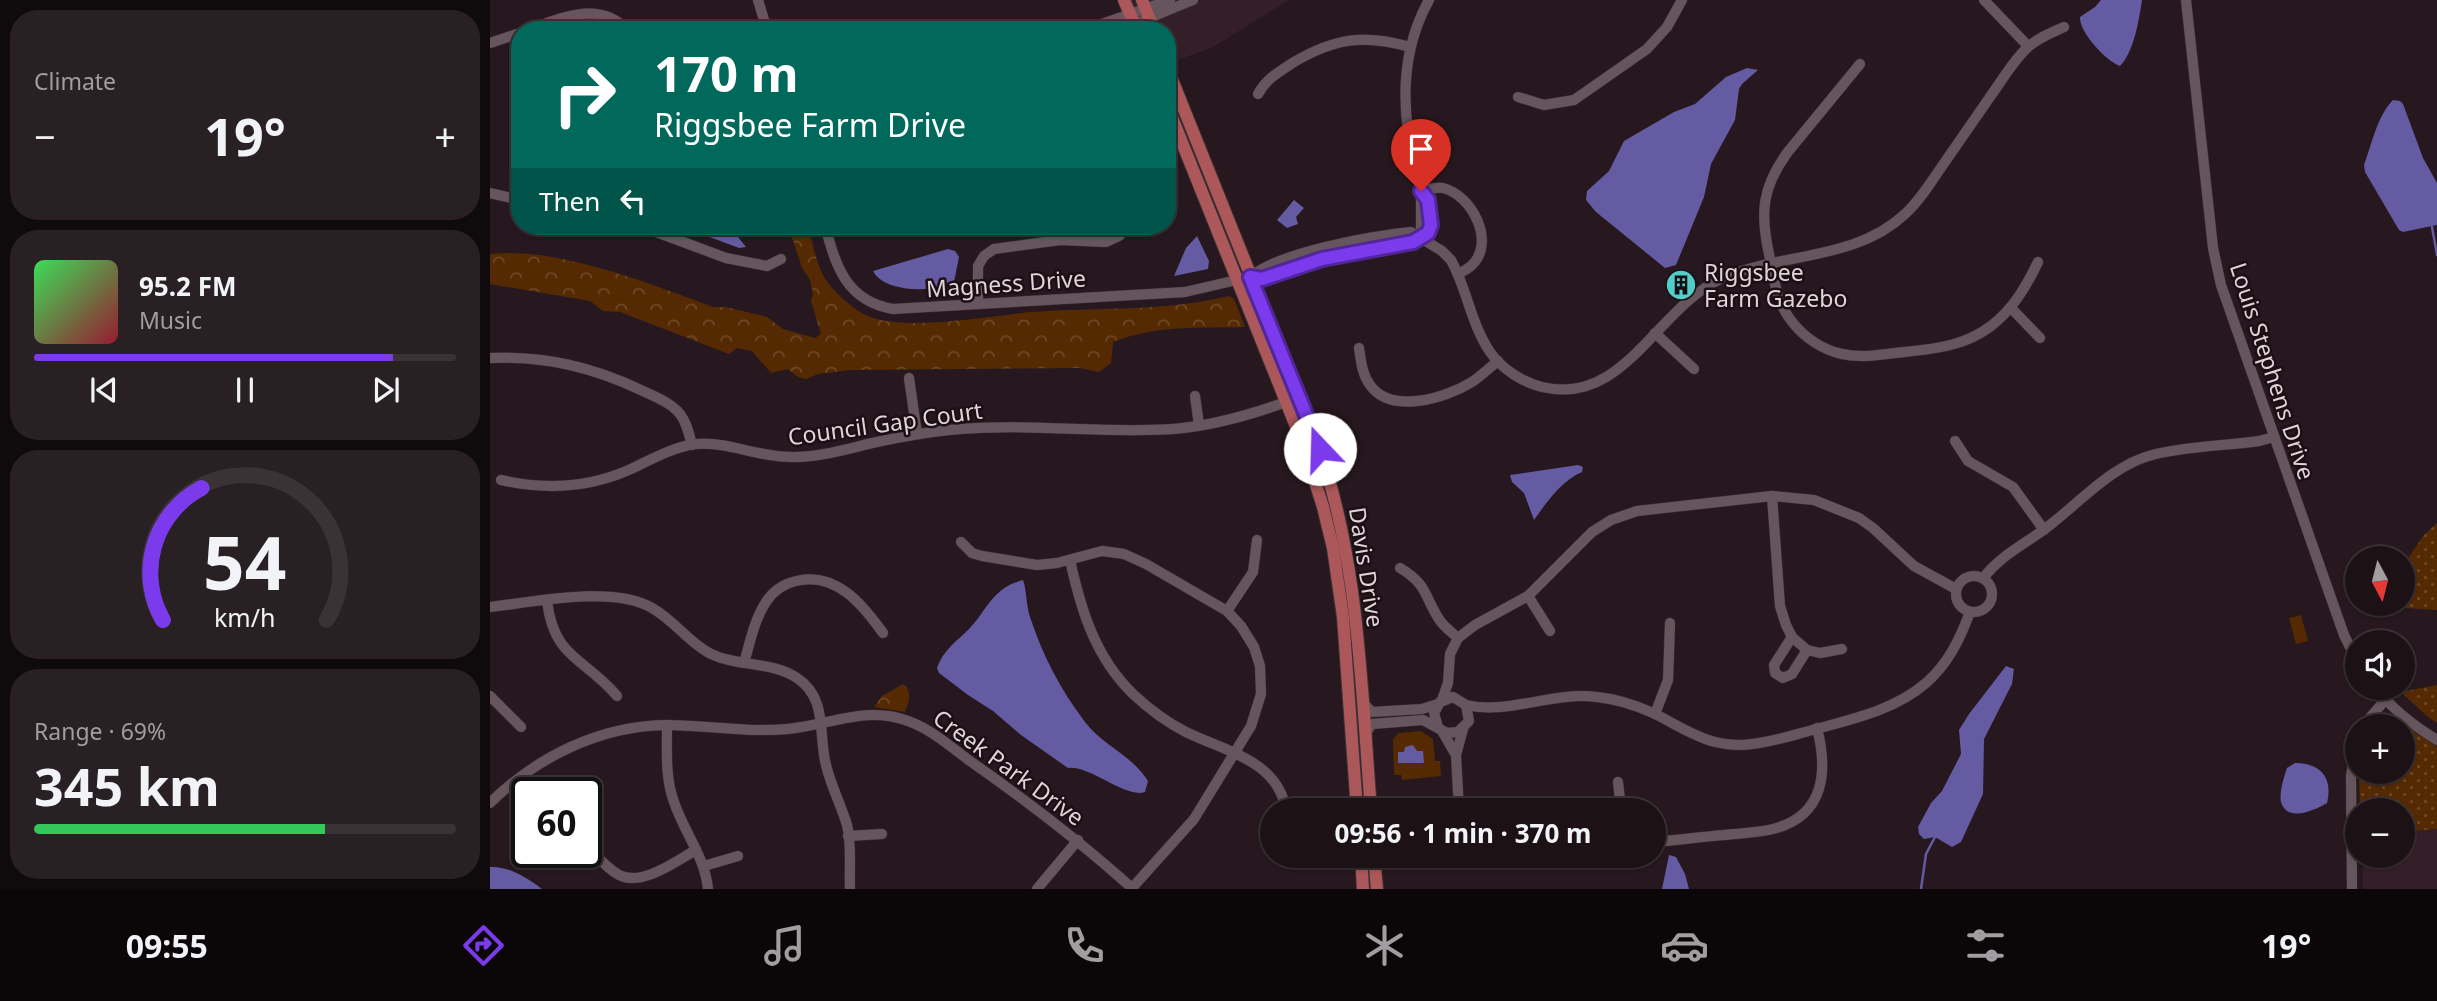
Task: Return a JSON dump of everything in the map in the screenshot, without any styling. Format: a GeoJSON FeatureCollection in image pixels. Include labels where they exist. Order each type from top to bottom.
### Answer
{"type":"FeatureCollection","features":[{"type":"Feature","properties":{"kind":"main road"},"geometry":{"type":"LineString","coordinates":[[1124,0],[1133,21]]}},
{"type":"Feature","properties":{"kind":"main road","name":"Davis Drive"},"geometry":{"type":"LineString","coordinates":[[1176,90],[1315,436],[1332,488],[1350,571],[1370,798]]}},
{"type":"Feature","properties":{"kind":"main road","name":"Davis Drive"},"geometry":{"type":"LineString","coordinates":[[1176,128],[1286,401],[1312,472],[1333,548],[1343,617],[1356,798]]}},
{"type":"Feature","properties":{"kind":"main road"},"geometry":{"type":"LineString","coordinates":[[1362,868],[1363,889]]}},
{"type":"Feature","properties":{"kind":"main road"},"geometry":{"type":"LineString","coordinates":[[1375,868],[1377,889]]}},
{"type":"Feature","properties":{"kind":"street"},"geometry":{"type":"LineString","coordinates":[[758,0],[764,21]]}},
{"type":"Feature","properties":{"kind":"street"},"geometry":{"type":"LineString","coordinates":[[1148,14],[1170,0]]}},
{"type":"Feature","properties":{"kind":"street"},"geometry":{"type":"LineString","coordinates":[[1148,14],[1193,0]]}},
{"type":"Feature","properties":{"kind":"street"},"geometry":{"type":"LineString","coordinates":[[1429,0],[1410,47],[1405,87],[1409,143],[1421,191],[1421,237],[1451,260],[1482,338],[1497,361],[1518,377],[1538,386],[1563,390],[1602,381],[1618,371],[1679,307],[1706,286],[1732,274],[1860,243],[1881,233],[1905,215],[1923,194],[2028,46],[2046,34],[2064,27]]}},
{"type":"Feature","properties":{"kind":"street"},"geometry":{"type":"LineString","coordinates":[[1518,97],[1544,104],[1574,100],[1647,49],[1667,27],[1682,0]]}},
{"type":"Feature","properties":{"kind":"street"},"geometry":{"type":"LineString","coordinates":[[1984,0],[2028,46]]}},
{"type":"Feature","properties":{"kind":"street","name":"Louis Stephens Drive"},"geometry":{"type":"LineString","coordinates":[[2186,0],[2218,271],[2231,317],[2345,637]]}},
{"type":"Feature","properties":{"kind":"street"},"geometry":{"type":"LineString","coordinates":[[553,21],[590,10],[607,14],[616,21]]}},
{"type":"Feature","properties":{"kind":"street"},"geometry":{"type":"LineString","coordinates":[[490,43],[511,36]]}},
{"type":"Feature","properties":{"kind":"street"},"geometry":{"type":"LineString","coordinates":[[1258,94],[1265,81],[1272,76],[1314,50],[1329,44],[1372,39],[1410,47]]}},
{"type":"Feature","properties":{"kind":"street"},"geometry":{"type":"LineString","coordinates":[[1860,64],[1787,153],[1767,191],[1763,218],[1771,264],[1778,298],[1792,322],[1811,340],[1840,354],[1874,355],[1942,348],[1969,339],[1990,327],[2011,308],[2038,262]]}},
{"type":"Feature","properties":{"kind":"street"},"geometry":{"type":"LineString","coordinates":[[1421,191],[1437,188],[1451,191],[1466,202],[1475,216],[1481,234],[1478,255],[1471,267],[1458,274]]}},
{"type":"Feature","properties":{"kind":"street"},"geometry":{"type":"LineString","coordinates":[[490,194],[511,198]]}},
{"type":"Feature","properties":{"kind":"street","name":"Magness Drive"},"geometry":{"type":"LineString","coordinates":[[828,235],[835,262],[851,287],[869,302],[893,309],[1185,292],[1250,277],[1258,270],[1334,246],[1411,232],[1421,237]]}},
{"type":"Feature","properties":{"kind":"street"},"geometry":{"type":"LineString","coordinates":[[667,235],[726,258],[767,266],[781,260]]}},
{"type":"Feature","properties":{"kind":"street"},"geometry":{"type":"LineString","coordinates":[[978,304],[978,266],[984,256],[994,248],[1060,240],[1106,242],[1120,235]]}},
{"type":"Feature","properties":{"kind":"street"},"geometry":{"type":"LineString","coordinates":[[2011,308],[2040,338]]}},
{"type":"Feature","properties":{"kind":"street"},"geometry":{"type":"LineString","coordinates":[[1655,333],[1694,369]]}},
{"type":"Feature","properties":{"kind":"street"},"geometry":{"type":"LineString","coordinates":[[1359,348],[1363,371],[1369,384],[1381,395],[1396,401],[1424,399],[1447,393],[1471,382],[1497,361]]}},
{"type":"Feature","properties":{"kind":"street"},"geometry":{"type":"LineString","coordinates":[[490,358],[542,359],[606,374],[672,406],[686,425],[692,444]]}},
{"type":"Feature","properties":{"kind":"street"},"geometry":{"type":"LineString","coordinates":[[909,378],[918,434]]}},
{"type":"Feature","properties":{"kind":"street"},"geometry":{"type":"LineString","coordinates":[[1195,396],[1199,425]]}},
{"type":"Feature","properties":{"kind":"street","name":"Council Gap Court"},"geometry":{"type":"LineString","coordinates":[[501,480],[548,486],[588,483],[616,475],[692,444],[724,446],[780,457],[804,457],[918,434],[1006,426],[1148,430],[1199,425],[1236,417],[1286,401]]}},
{"type":"Feature","properties":{"kind":"street"},"geometry":{"type":"LineString","coordinates":[[1983,578],[2004,555],[2044,530],[2108,479],[2139,459],[2165,452],[2246,443],[2274,437]]}},
{"type":"Feature","properties":{"kind":"street"},"geometry":{"type":"LineString","coordinates":[[1955,441],[1968,461],[2005,481],[2020,495],[2044,530]]}},
{"type":"Feature","properties":{"kind":"street"},"geometry":{"type":"LineString","coordinates":[[1456,755],[1440,729],[1434,713],[1448,683],[1450,654],[1458,638],[1475,625],[1528,596],[1582,540],[1599,527],[1625,514],[1649,508],[1772,496],[1801,497],[1844,511],[1873,528],[1914,566],[1956,589]]}},
{"type":"Feature","properties":{"kind":"street"},"geometry":{"type":"LineString","coordinates":[[1772,496],[1780,606],[1786,625],[1792,637],[1807,650],[1820,653],[1842,649]]}},
{"type":"Feature","properties":{"kind":"street"},"geometry":{"type":"LineString","coordinates":[[1227,611],[1253,572],[1257,540]]}},
{"type":"Feature","properties":{"kind":"street"},"geometry":{"type":"LineString","coordinates":[[961,542],[972,553],[1047,565],[1102,551],[1124,554],[1227,611],[1249,636],[1258,657],[1262,679],[1256,716],[1194,819],[1133,888]]}},
{"type":"Feature","properties":{"kind":"street"},"geometry":{"type":"LineString","coordinates":[[1070,560],[1085,620],[1100,650],[1121,680],[1142,703],[1176,727],[1254,762],[1268,774],[1283,798]]}},
{"type":"Feature","properties":{"kind":"street"},"geometry":{"type":"LineString","coordinates":[[1400,568],[1422,585],[1441,621],[1458,638]]}},
{"type":"Feature","properties":{"kind":"street"},"geometry":{"type":"LineString","coordinates":[[1967,577],[1983,578],[1990,586],[1991,601],[1985,609],[1970,612],[1964,610],[1957,601],[1956,589],[1967,577]]}},
{"type":"Feature","properties":{"kind":"street"},"geometry":{"type":"LineString","coordinates":[[744,663],[758,617],[767,600],[783,586],[799,580],[819,579],[847,592],[883,633]]}},
{"type":"Feature","properties":{"kind":"street"},"geometry":{"type":"LineString","coordinates":[[490,607],[611,596],[638,602],[667,618],[710,653],[784,671],[804,682],[815,699],[821,723],[825,764],[846,824],[850,889]]}},
{"type":"Feature","properties":{"kind":"street"},"geometry":{"type":"LineString","coordinates":[[1528,596],[1550,631]]}},
{"type":"Feature","properties":{"kind":"street"},"geometry":{"type":"LineString","coordinates":[[547,601],[550,621],[558,640],[569,653],[602,678],[617,696]]}},
{"type":"Feature","properties":{"kind":"street"},"geometry":{"type":"LineString","coordinates":[[1363,703],[1373,712],[1422,709],[1448,698],[1483,709],[1548,697],[1581,695],[1619,701],[1654,714],[1697,736],[1734,745],[1765,742],[1888,707],[1919,689],[1950,655],[1970,612]]}},
{"type":"Feature","properties":{"kind":"street"},"geometry":{"type":"LineString","coordinates":[[1654,714],[1668,680],[1670,623]]}},
{"type":"Feature","properties":{"kind":"street"},"geometry":{"type":"LineString","coordinates":[[1792,637],[1774,665],[1775,673],[1783,678],[1789,676],[1807,650]]}},
{"type":"Feature","properties":{"kind":"street"},"geometry":{"type":"LineString","coordinates":[[1448,683],[1463,702],[1466,725],[1456,755],[1458,798]]}},
{"type":"Feature","properties":{"kind":"street"},"geometry":{"type":"LineString","coordinates":[[490,696],[521,727]]}},
{"type":"Feature","properties":{"kind":"street"},"geometry":{"type":"LineString","coordinates":[[2373,714],[2384,700]]}},
{"type":"Feature","properties":{"kind":"street"},"geometry":{"type":"LineString","coordinates":[[2386,700],[2413,724],[2437,740]]}},
{"type":"Feature","properties":{"kind":"street"},"geometry":{"type":"LineString","coordinates":[[1365,734],[1372,724],[1423,720],[1453,733],[1483,709]]}},
{"type":"Feature","properties":{"kind":"street","name":"Creek Park Drive"},"geometry":{"type":"LineString","coordinates":[[491,800],[532,768],[578,744],[620,731],[667,725],[780,730],[870,714],[895,716],[918,725],[1033,805],[1133,888]]}},
{"type":"Feature","properties":{"kind":"street"},"geometry":{"type":"LineString","coordinates":[[667,725],[670,787],[674,804],[704,866],[708,889]]}},
{"type":"Feature","properties":{"kind":"street"},"geometry":{"type":"LineString","coordinates":[[1666,841],[1764,831],[1784,826],[1800,816],[1816,796],[1822,782],[1824,760],[1817,728]]}},
{"type":"Feature","properties":{"kind":"street"},"geometry":{"type":"LineString","coordinates":[[1618,782],[1620,798]]}},
{"type":"Feature","properties":{"kind":"street"},"geometry":{"type":"LineString","coordinates":[[2351,784],[2353,889]]}},
{"type":"Feature","properties":{"kind":"street"},"geometry":{"type":"LineString","coordinates":[[848,836],[882,834]]}},
{"type":"Feature","properties":{"kind":"street"},"geometry":{"type":"LineString","coordinates":[[1037,889],[1078,840]]}},
{"type":"Feature","properties":{"kind":"street"},"geometry":{"type":"LineString","coordinates":[[602,860],[614,871],[631,877],[654,872],[696,850]]}},
{"type":"Feature","properties":{"kind":"street"},"geometry":{"type":"LineString","coordinates":[[704,866],[738,856]]}},
{"type":"Feature","properties":{"kind":"shaded area"},"geometry":{"type":"Polygon","coordinates":[[[1130,0],[1289,0],[1213,47],[1176,61],[1176,21],[1138,21],[1130,0]]]}},
{"type":"Feature","properties":{"kind":"shaded area"},"geometry":{"type":"Polygon","coordinates":[[[2101,0],[2142,0],[2132,44],[2120,66],[2094,45],[2081,23],[2080,17],[2101,0]]]}},
{"type":"Feature","properties":{"kind":"shaded area"},"geometry":{"type":"Polygon","coordinates":[[[1747,68],[1758,70],[1739,89],[1735,120],[1711,164],[1704,197],[1676,265],[1665,268],[1596,212],[1586,200],[1587,191],[1609,171],[1624,141],[1674,112],[1695,104],[1726,77],[1747,68]]]}},
{"type":"Feature","properties":{"kind":"shaded area"},"geometry":{"type":"Polygon","coordinates":[[[2393,100],[2403,104],[2423,158],[2437,183],[2437,225],[2403,232],[2399,230],[2365,172],[2364,165],[2375,131],[2393,100]]]}},
{"type":"Feature","properties":{"kind":"shaded area"},"geometry":{"type":"Polygon","coordinates":[[[1294,200],[1304,208],[1296,217],[1298,224],[1287,228],[1277,220],[1294,200]]]}},
{"type":"Feature","properties":{"kind":"shaded area"},"geometry":{"type":"Polygon","coordinates":[[[704,235],[736,235],[746,247],[739,248],[704,235]]]}},
{"type":"Feature","properties":{"kind":"shaded area"},"geometry":{"type":"Polygon","coordinates":[[[1197,236],[1209,261],[1208,269],[1174,276],[1186,248],[1197,236]]]}},
{"type":"Feature","properties":{"kind":"shaded area"},"geometry":{"type":"Polygon","coordinates":[[[948,249],[955,251],[959,257],[954,282],[946,286],[923,289],[898,287],[888,284],[873,271],[948,249]]]}},
{"type":"Feature","properties":{"kind":"shaded area"},"geometry":{"type":"Polygon","coordinates":[[[1578,465],[1583,467],[1582,472],[1561,486],[1534,520],[1524,493],[1512,482],[1510,475],[1578,465]]]}},
{"type":"Feature","properties":{"kind":"shaded area"},"geometry":{"type":"Polygon","coordinates":[[[1023,580],[1035,631],[1060,685],[1092,730],[1141,772],[1148,781],[1145,792],[1128,791],[1087,771],[1068,768],[939,673],[937,668],[943,656],[997,594],[1023,580]]]}},
{"type":"Feature","properties":{"kind":"shaded area"},"geometry":{"type":"Polygon","coordinates":[[[2006,666],[2014,669],[2012,684],[1984,739],[1983,794],[1961,842],[1952,847],[1935,837],[1924,839],[1919,834],[1918,827],[1931,803],[1942,791],[1961,754],[1959,730],[2006,666]]]}},
{"type":"Feature","properties":{"kind":"shaded area"},"geometry":{"type":"Polygon","coordinates":[[[1413,745],[1417,751],[1423,751],[1424,763],[1398,763],[1398,752],[1404,752],[1405,747],[1413,745]]]}},
{"type":"Feature","properties":{"kind":"shaded area"},"geometry":{"type":"Polygon","coordinates":[[[2295,763],[2312,766],[2323,774],[2328,786],[2327,803],[2302,813],[2289,812],[2284,808],[2281,802],[2282,785],[2287,768],[2295,763]]]}},
{"type":"Feature","properties":{"kind":"shaded area"},"geometry":{"type":"Polygon","coordinates":[[[2437,829],[2437,889],[2363,889],[2363,868],[2415,868],[2415,831],[2437,829]]]}},
{"type":"Feature","properties":{"kind":"shaded area"},"geometry":{"type":"Polygon","coordinates":[[[1669,855],[1676,857],[1689,889],[1662,889],[1669,855]]]}},
{"type":"Feature","properties":{"kind":"shaded area"},"geometry":{"type":"Polygon","coordinates":[[[490,867],[511,871],[542,889],[490,889],[490,867]]]}},
{"type":"Feature","properties":{"kind":"green space"},"geometry":{"type":"Polygon","coordinates":[[[790,235],[810,235],[814,252],[828,282],[856,309],[884,321],[925,323],[1032,312],[1156,307],[1229,296],[1234,299],[1245,327],[1178,328],[1129,337],[1113,342],[1111,363],[1099,372],[1080,368],[850,370],[818,374],[806,379],[798,377],[788,369],[771,373],[752,351],[737,348],[729,354],[620,312],[603,311],[590,301],[490,284],[490,254],[544,256],[603,269],[713,307],[726,307],[767,317],[783,329],[815,338],[821,334],[811,301],[813,294],[810,280],[802,268],[790,235]]]}},
{"type":"Feature","properties":{"kind":"green space"},"geometry":{"type":"Polygon","coordinates":[[[2437,523],[2437,610],[2415,609],[2415,548],[2437,523]]]}},
{"type":"Feature","properties":{"kind":"green space"},"geometry":{"type":"Polygon","coordinates":[[[2301,615],[2308,641],[2296,644],[2289,618],[2301,615]]]}},
{"type":"Feature","properties":{"kind":"green space"},"geometry":{"type":"Polygon","coordinates":[[[903,684],[909,693],[905,712],[874,707],[882,696],[903,684]]]}},
{"type":"Feature","properties":{"kind":"green space"},"geometry":{"type":"Polygon","coordinates":[[[2437,685],[2437,723],[2410,700],[2415,700],[2415,689],[2437,685]]]}},
{"type":"Feature","properties":{"kind":"green space"},"geometry":{"type":"Polygon","coordinates":[[[1421,731],[1433,739],[1435,761],[1440,761],[1441,776],[1402,780],[1401,775],[1394,775],[1393,739],[1399,733],[1421,731]]]}},
{"type":"Feature","properties":{"kind":"green space"},"geometry":{"type":"Polygon","coordinates":[[[2415,732],[2437,747],[2437,829],[2415,831],[2415,798],[2360,798],[2359,784],[2415,784],[2415,732]]]}},
{"type":"Feature","properties":{"kind":"waterway"},"geometry":{"type":"LineString","coordinates":[[2432,227],[2437,255]]}},
{"type":"Feature","properties":{"kind":"waterway"},"geometry":{"type":"LineString","coordinates":[[1921,889],[1926,854],[1935,837]]}},
{"type":"Feature","properties":{"kind":"place","name":"Riggsbee Farm Gazebo"},"geometry":{"type":"Point","coordinates":[1681,285]}},
{"type":"Feature","properties":{"kind":"route"},"geometry":{"type":"LineString","coordinates":[[1320,449],[1250,277],[1262,279],[1322,259],[1413,242],[1428,233],[1431,225],[1428,200],[1421,191]]}}]}
